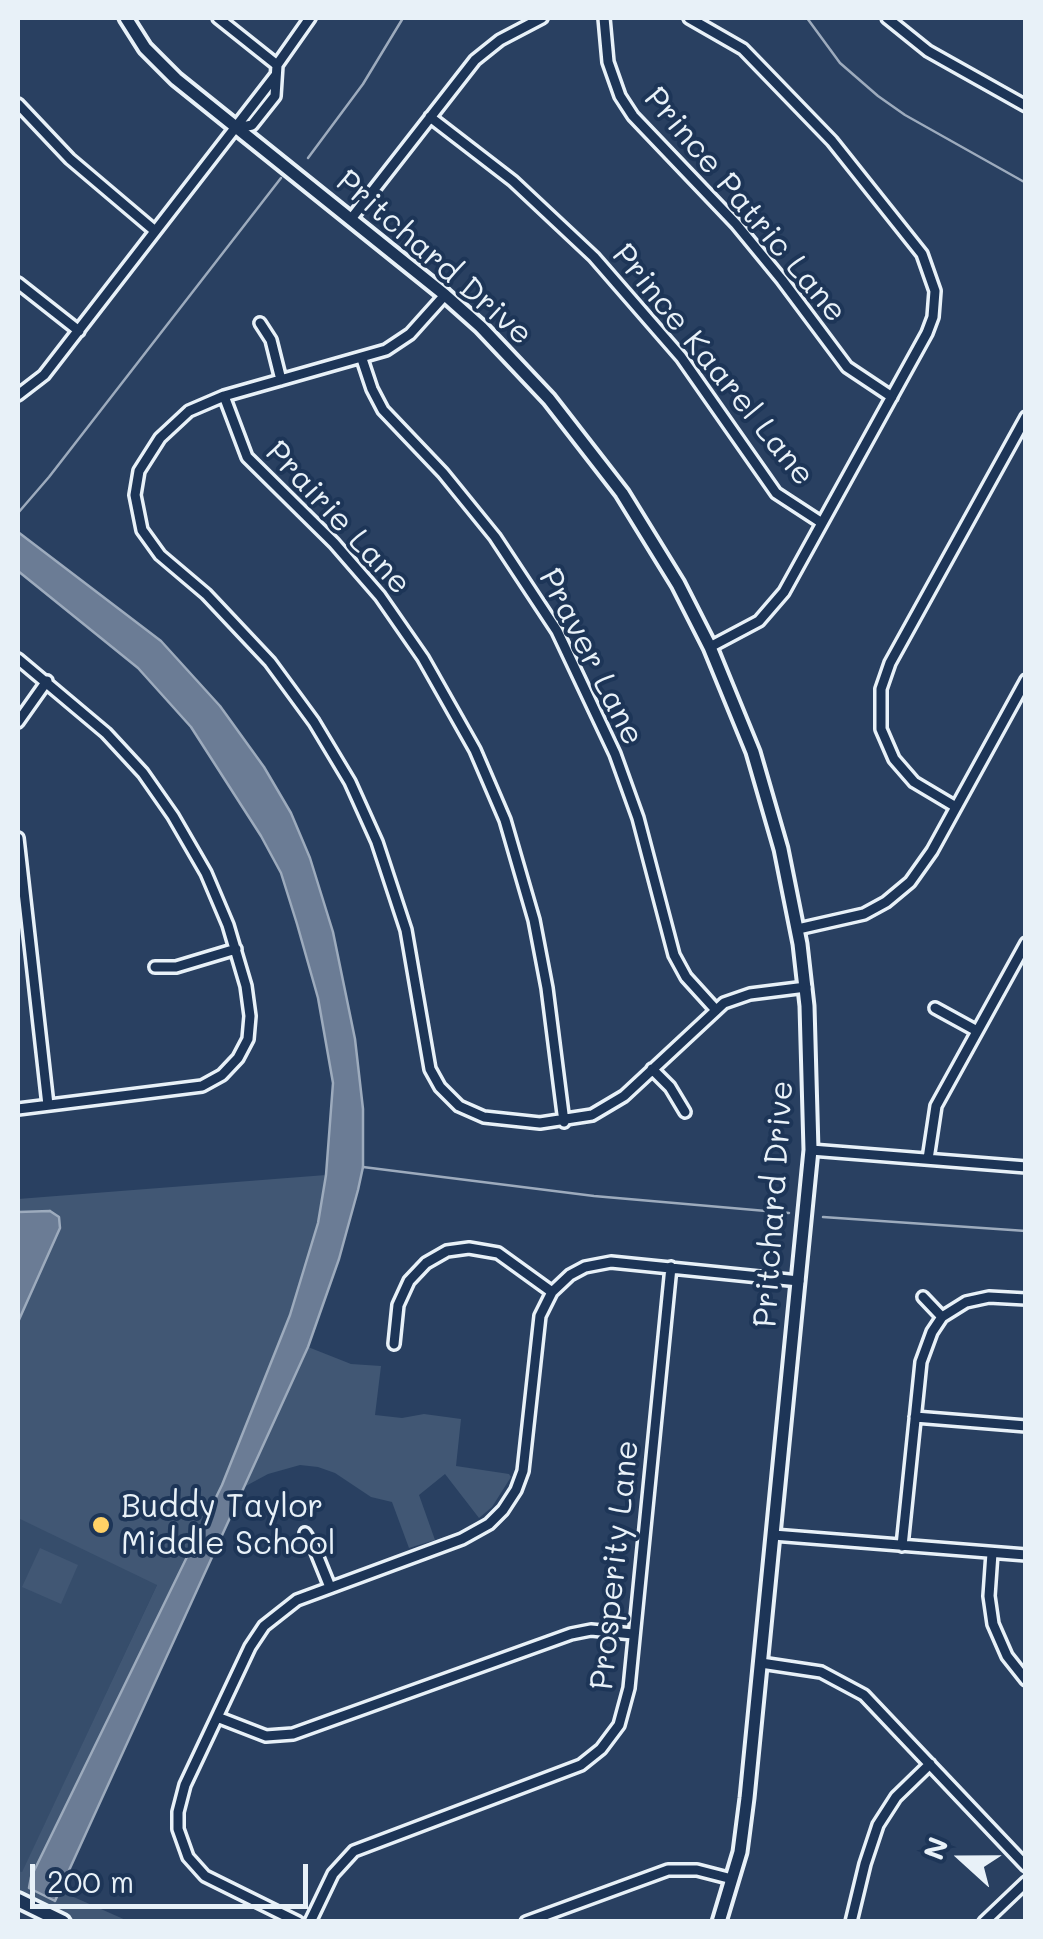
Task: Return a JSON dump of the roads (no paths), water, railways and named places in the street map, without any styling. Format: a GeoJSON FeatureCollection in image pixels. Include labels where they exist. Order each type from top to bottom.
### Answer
{"type":"FeatureCollection","features":[{"type":"Feature","properties":{"kind":"main road"},"geometry":{"type":"LineString","coordinates":[[18,1900],[63,1922]]}},
{"type":"Feature","properties":{"kind":"street","name":"Pritchard Drive"},"geometry":{"type":"LineString","coordinates":[[126,18],[152,56],[235,129],[446,296],[508,354],[582,439],[643,524],[710,648],[752,752],[776,829],[806,987],[812,1150],[742,1838],[719,1922]]}},
{"type":"Feature","properties":{"kind":"street"},"geometry":{"type":"LineString","coordinates":[[218,18],[276,70]]}},
{"type":"Feature","properties":{"kind":"street"},"geometry":{"type":"LineString","coordinates":[[18,395],[44,375],[235,129],[310,18]]}},
{"type":"Feature","properties":{"kind":"street"},"geometry":{"type":"LineString","coordinates":[[351,219],[481,54],[542,18]]}},
{"type":"Feature","properties":{"kind":"street","name":"Prince Patric Lane"},"geometry":{"type":"LineString","coordinates":[[604,18],[608,62],[620,96],[633,116],[736,224],[847,367],[892,397]]}},
{"type":"Feature","properties":{"kind":"street"},"geometry":{"type":"LineString","coordinates":[[689,18],[743,49],[794,99],[868,184],[925,260],[935,291],[934,317],[790,582],[769,612],[710,648]]}},
{"type":"Feature","properties":{"kind":"street"},"geometry":{"type":"LineString","coordinates":[[888,18],[920,46],[1026,106]]}},
{"type":"Feature","properties":{"kind":"street"},"geometry":{"type":"LineString","coordinates":[[18,104],[70,159],[155,232]]}},
{"type":"Feature","properties":{"kind":"street","name":"Prince Kaarel Lane"},"geometry":{"type":"LineString","coordinates":[[430,117],[513,181],[594,257],[682,357],[776,493],[822,523]]}},
{"type":"Feature","properties":{"kind":"street"},"geometry":{"type":"LineString","coordinates":[[18,283],[78,331]]}},
{"type":"Feature","properties":{"kind":"street"},"geometry":{"type":"LineString","coordinates":[[446,296],[406,338],[386,350],[224,396],[189,410],[148,454],[137,480],[134,496],[142,530],[160,555],[206,594],[270,662],[314,722],[350,782],[377,842],[406,930],[427,1055],[440,1088],[459,1106],[477,1115],[540,1123],[592,1115],[609,1107],[716,1010],[740,996],[806,987]]}},
{"type":"Feature","properties":{"kind":"street"},"geometry":{"type":"LineString","coordinates":[[260,323],[268,335],[281,380]]}},
{"type":"Feature","properties":{"kind":"street","name":"Praver Lane"},"geometry":{"type":"LineString","coordinates":[[362,359],[384,410],[478,516],[556,630],[588,691],[621,770],[648,853],[674,955],[686,976],[716,1010]]}},
{"type":"Feature","properties":{"kind":"street","name":"Prairie Lane"},"geometry":{"type":"LineString","coordinates":[[224,396],[247,457],[380,596],[433,674],[475,750],[504,820],[534,920],[564,1122]]}},
{"type":"Feature","properties":{"kind":"street"},"geometry":{"type":"LineString","coordinates":[[956,807],[914,782],[894,759],[881,729],[880,689],[890,664],[1026,417]]}},
{"type":"Feature","properties":{"kind":"street"},"geometry":{"type":"LineString","coordinates":[[18,659],[106,732],[159,794],[206,873],[236,949],[250,1024],[242,1052],[222,1075],[187,1090],[18,1109]]}},
{"type":"Feature","properties":{"kind":"street"},"geometry":{"type":"LineString","coordinates":[[798,929],[856,917],[893,897],[920,868],[1026,680]]}},
{"type":"Feature","properties":{"kind":"street"},"geometry":{"type":"LineString","coordinates":[[18,722],[47,681]]}},
{"type":"Feature","properties":{"kind":"street"},"geometry":{"type":"LineString","coordinates":[[18,838],[48,1105]]}},
{"type":"Feature","properties":{"kind":"street"},"geometry":{"type":"LineString","coordinates":[[928,1159],[936,1106],[1026,943]]}},
{"type":"Feature","properties":{"kind":"street"},"geometry":{"type":"LineString","coordinates":[[155,967],[176,967],[236,949]]}},
{"type":"Feature","properties":{"kind":"street"},"geometry":{"type":"LineString","coordinates":[[935,1008],[977,1031]]}},
{"type":"Feature","properties":{"kind":"street"},"geometry":{"type":"LineString","coordinates":[[652,1069],[685,1112]]}},
{"type":"Feature","properties":{"kind":"street"},"geometry":{"type":"LineString","coordinates":[[812,1150],[1026,1167]]}},
{"type":"Feature","properties":{"kind":"street"},"geometry":{"type":"LineString","coordinates":[[394,1344],[398,1305],[408,1281],[426,1263],[447,1252],[470,1248],[498,1253],[552,1292]]}},
{"type":"Feature","properties":{"kind":"street"},"geometry":{"type":"LineString","coordinates":[[298,1922],[212,1881],[193,1864],[184,1849],[177,1820],[182,1794],[250,1647],[264,1626],[297,1600],[462,1539],[482,1529],[504,1510],[523,1471],[538,1325],[552,1292],[570,1275],[593,1264],[611,1262],[800,1281]]}},
{"type":"Feature","properties":{"kind":"street","name":"Prosperity Lane"},"geometry":{"type":"LineString","coordinates":[[310,1922],[336,1869],[362,1846],[568,1771],[595,1755],[614,1732],[625,1709],[672,1267]]}},
{"type":"Feature","properties":{"kind":"street"},"geometry":{"type":"LineString","coordinates":[[923,1297],[942,1317]]}},
{"type":"Feature","properties":{"kind":"street"},"geometry":{"type":"LineString","coordinates":[[902,1546],[923,1354],[942,1317],[973,1299],[1026,1298]]}},
{"type":"Feature","properties":{"kind":"street"},"geometry":{"type":"LineString","coordinates":[[915,1417],[1026,1426]]}},
{"type":"Feature","properties":{"kind":"street"},"geometry":{"type":"LineString","coordinates":[[305,1533],[330,1587]]}},
{"type":"Feature","properties":{"kind":"street"},"geometry":{"type":"LineString","coordinates":[[774,1535],[1026,1556]]}},
{"type":"Feature","properties":{"kind":"street"},"geometry":{"type":"LineString","coordinates":[[992,1553],[989,1596],[993,1624],[1007,1656],[1026,1680]]}},
{"type":"Feature","properties":{"kind":"street"},"geometry":{"type":"LineString","coordinates":[[217,1716],[266,1736],[293,1734],[564,1636],[591,1630],[633,1634]]}},
{"type":"Feature","properties":{"kind":"street"},"geometry":{"type":"LineString","coordinates":[[761,1663],[806,1668],[844,1682],[871,1701],[1026,1866]]}},
{"type":"Feature","properties":{"kind":"street"},"geometry":{"type":"LineString","coordinates":[[851,1922],[868,1852],[882,1817],[930,1764]]}},
{"type":"Feature","properties":{"kind":"street"},"geometry":{"type":"LineString","coordinates":[[530,1921],[668,1870],[698,1870],[732,1879]]}},
{"type":"Feature","properties":{"kind":"street"},"geometry":{"type":"LineString","coordinates":[[984,1922],[1026,1882]]}},
{"type":"Feature","properties":{"kind":"waterway"},"geometry":{"type":"LineString","coordinates":[[308,158],[363,84],[403,18]]}},
{"type":"Feature","properties":{"kind":"waterway"},"geometry":{"type":"LineString","coordinates":[[807,18],[840,63],[878,96],[1026,183]]}},
{"type":"Feature","properties":{"kind":"waterway"},"geometry":{"type":"LineString","coordinates":[[18,513],[281,178]]}},
{"type":"Feature","properties":{"kind":"waterway"},"geometry":{"type":"LineString","coordinates":[[363,1167],[594,1196],[789,1213]]}},
{"type":"Feature","properties":{"kind":"waterway"},"geometry":{"type":"LineString","coordinates":[[823,1217],[1026,1231]]}},
{"type":"Feature","properties":{"kind":"place","name":"Buddy Taylor Middle School"},"geometry":{"type":"Point","coordinates":[101,1525]}}]}
